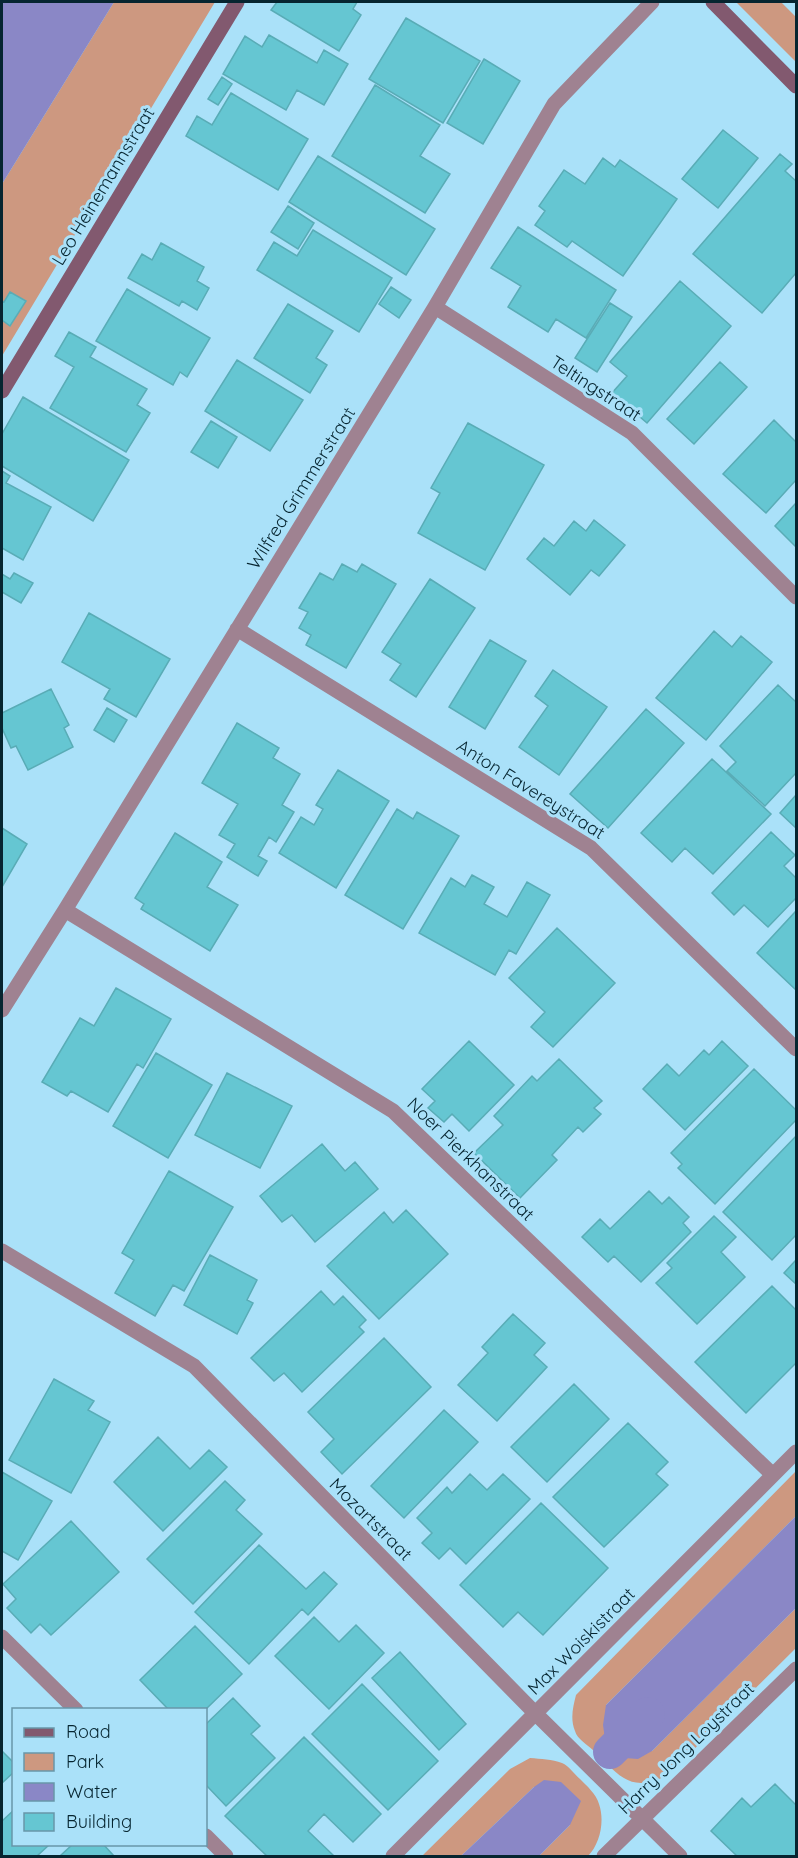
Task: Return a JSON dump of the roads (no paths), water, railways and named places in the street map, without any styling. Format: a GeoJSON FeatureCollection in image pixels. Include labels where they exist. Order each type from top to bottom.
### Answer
{"type":"FeatureCollection","features":[{"type":"Feature","properties":{"kind":"street","name":"Leo Heinemannstraat"},"geometry":{"type":"LineString","coordinates":[[2,391],[237,2]]}},
{"type":"Feature","properties":{"kind":"street","name":"Wilfred Grimmerstraat"},"geometry":{"type":"LineString","coordinates":[[2,1010],[435,307],[554,104],[652,2]]}},
{"type":"Feature","properties":{"kind":"street"},"geometry":{"type":"LineString","coordinates":[[713,2],[796,86]]}},
{"type":"Feature","properties":{"kind":"street","name":"Teltingstraat"},"geometry":{"type":"LineString","coordinates":[[435,307],[632,433],[796,597]]}},
{"type":"Feature","properties":{"kind":"street","name":"Anton Favereystraat"},"geometry":{"type":"LineString","coordinates":[[237,629],[591,848],[796,1049]]}},
{"type":"Feature","properties":{"kind":"street","name":"Noer Pierkhanstraat"},"geometry":{"type":"LineString","coordinates":[[65,910],[393,1111],[773,1475]]}},
{"type":"Feature","properties":{"kind":"street","name":"Mozartstraat"},"geometry":{"type":"LineString","coordinates":[[2,1251],[194,1366],[680,1857]]}},
{"type":"Feature","properties":{"kind":"street","name":"Max Woiskistraat"},"geometry":{"type":"LineString","coordinates":[[393,1857],[796,1452]]}},
{"type":"Feature","properties":{"kind":"street"},"geometry":{"type":"LineString","coordinates":[[2,1637],[74,1708]]}},
{"type":"Feature","properties":{"kind":"street","name":"Harry Jong Loystraat"},"geometry":{"type":"LineString","coordinates":[[604,1857],[796,1669]]}},
{"type":"Feature","properties":{"kind":"street"},"geometry":{"type":"LineString","coordinates":[[207,1837],[226,1857]]}},
{"type":"Feature","properties":{"kind":"water"},"geometry":{"type":"Polygon","coordinates":[[[2,2],[114,2],[2,184],[2,2]]]}},
{"type":"Feature","properties":{"kind":"water"},"geometry":{"type":"Polygon","coordinates":[[[796,1516],[796,1608],[652,1751],[638,1759],[625,1758],[605,1739],[603,1725],[606,1705],[796,1516]]]}},
{"type":"Feature","properties":{"kind":"water"},"geometry":{"type":"Polygon","coordinates":[[[544,1780],[561,1782],[581,1801],[570,1825],[539,1856],[461,1856],[534,1787],[544,1780]]]}},
{"type":"Feature","properties":{"kind":"waterway"},"geometry":{"type":"LineString","coordinates":[[610,1752],[648,1714]]}}]}
